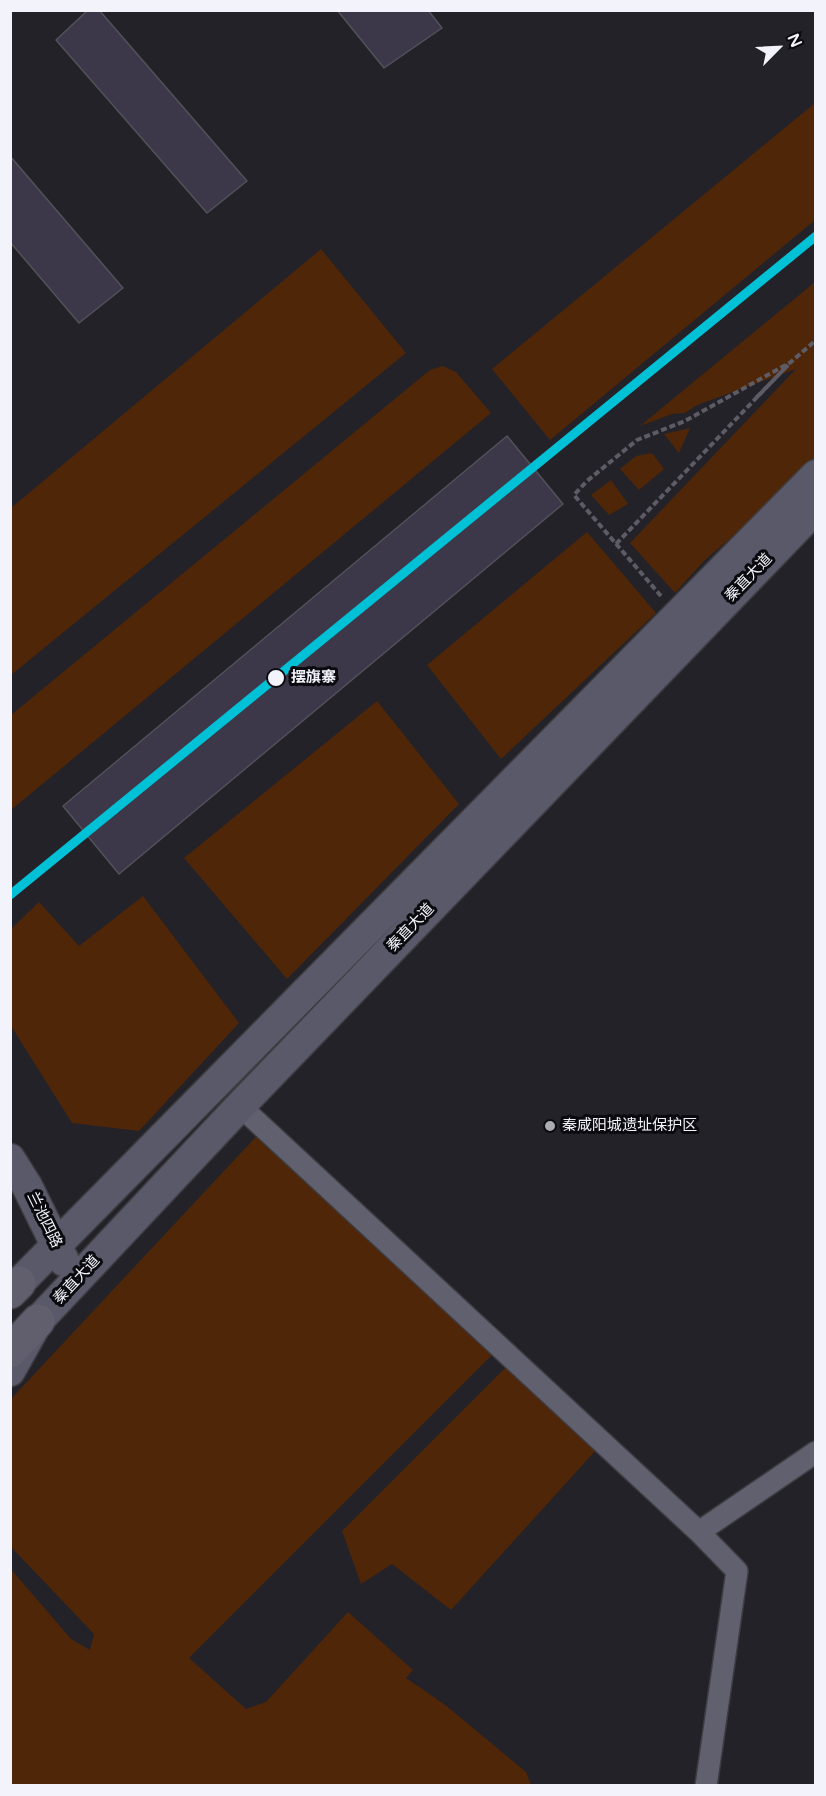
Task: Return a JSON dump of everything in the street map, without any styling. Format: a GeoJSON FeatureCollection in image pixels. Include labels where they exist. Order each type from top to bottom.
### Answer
{"type":"FeatureCollection","features":[{"type":"Feature","properties":{"kind":"main road","name":"秦直大道"},"geometry":{"type":"LineString","coordinates":[[10,1351],[38,1321]]}},
{"type":"Feature","properties":{"kind":"street","name":"秦直大道"},"geometry":{"type":"LineString","coordinates":[[13,1282],[56,1244],[816,475]]}},
{"type":"Feature","properties":{"kind":"street","name":"秦直大道"},"geometry":{"type":"LineString","coordinates":[[38,1321],[240,1106],[816,508]]}},
{"type":"Feature","properties":{"kind":"street"},"geometry":{"type":"LineString","coordinates":[[240,1106],[699,1532],[737,1571],[706,1785]]}},
{"type":"Feature","properties":{"kind":"street","name":"兰池四路"},"geometry":{"type":"LineString","coordinates":[[10,1159],[27,1186],[75,1282]]}},
{"type":"Feature","properties":{"kind":"street"},"geometry":{"type":"LineString","coordinates":[[10,1371],[38,1321],[13,1282]]}},
{"type":"Feature","properties":{"kind":"street"},"geometry":{"type":"LineString","coordinates":[[699,1532],[816,1452]]}},
{"type":"Feature","properties":{"kind":"path"},"geometry":{"type":"LineString","coordinates":[[756,398],[816,340]]}},
{"type":"Feature","properties":{"kind":"path"},"geometry":{"type":"LineString","coordinates":[[677,615],[574,495],[587,481],[637,440],[685,420],[791,362]]}},
{"type":"Feature","properties":{"kind":"path"},"geometry":{"type":"LineString","coordinates":[[616,544],[791,362]]}},
{"type":"Feature","properties":{"kind":"shaded area"},"geometry":{"type":"Polygon","coordinates":[[[815,103],[815,220],[550,440],[492,369],[815,103]]]}},
{"type":"Feature","properties":{"kind":"shaded area"},"geometry":{"type":"Polygon","coordinates":[[[321,249],[406,353],[11,675],[11,508],[321,249]]]}},
{"type":"Feature","properties":{"kind":"shaded area"},"geometry":{"type":"Polygon","coordinates":[[[815,282],[815,466],[705,560],[675,593],[630,543],[796,369],[697,405],[685,413],[672,414],[640,426],[815,282]]]}},
{"type":"Feature","properties":{"kind":"shaded area"},"geometry":{"type":"Polygon","coordinates":[[[443,366],[456,372],[491,413],[11,810],[11,715],[430,370],[443,366]]]}},
{"type":"Feature","properties":{"kind":"shaded area"},"geometry":{"type":"Polygon","coordinates":[[[690,428],[679,453],[664,434],[690,428]]]}},
{"type":"Feature","properties":{"kind":"shaded area"},"geometry":{"type":"Polygon","coordinates":[[[652,453],[664,469],[639,490],[620,469],[636,456],[652,453]]]}},
{"type":"Feature","properties":{"kind":"shaded area"},"geometry":{"type":"Polygon","coordinates":[[[611,480],[628,504],[609,515],[591,495],[611,480]]]}},
{"type":"Feature","properties":{"kind":"shaded area"},"geometry":{"type":"Polygon","coordinates":[[[587,532],[656,613],[501,759],[427,665],[587,532]]]}},
{"type":"Feature","properties":{"kind":"shaded area"},"geometry":{"type":"Polygon","coordinates":[[[377,701],[459,804],[287,979],[184,858],[377,701]]]}},
{"type":"Feature","properties":{"kind":"shaded area"},"geometry":{"type":"Polygon","coordinates":[[[143,896],[239,1023],[139,1131],[72,1123],[11,1026],[11,929],[39,902],[79,946],[143,896]]]}},
{"type":"Feature","properties":{"kind":"shaded area"},"geometry":{"type":"Polygon","coordinates":[[[266,1126],[504,1343],[189,1658],[246,1709],[266,1702],[348,1612],[413,1670],[406,1678],[444,1704],[526,1772],[531,1785],[11,1785],[10,1568],[71,1639],[90,1650],[94,1634],[11,1547],[11,1399],[266,1126]]]}},
{"type":"Feature","properties":{"kind":"shaded area"},"geometry":{"type":"Polygon","coordinates":[[[512,1361],[607,1438],[451,1610],[392,1564],[361,1584],[342,1531],[512,1361]]]}},
{"type":"Feature","properties":{"kind":"building"},"geometry":{"type":"Polygon","coordinates":[[[88,10],[99,10],[247,181],[207,213],[56,40],[88,10]]]}},
{"type":"Feature","properties":{"kind":"building"},"geometry":{"type":"Polygon","coordinates":[[[337,10],[428,10],[442,28],[384,68],[337,10]]]}},
{"type":"Feature","properties":{"kind":"building"},"geometry":{"type":"Polygon","coordinates":[[[10,156],[123,288],[79,323],[10,242],[10,156]]]}},
{"type":"Feature","properties":{"kind":"building"},"geometry":{"type":"Polygon","coordinates":[[[507,436],[563,504],[119,874],[63,806],[507,436]]]}},
{"type":"Feature","properties":{"kind":"transit line"},"geometry":{"type":"LineString","coordinates":[[10,895],[816,236]]}},
{"type":"Feature","properties":{"kind":"place","name":"摆旗寨"},"geometry":{"type":"Point","coordinates":[276,678]}},
{"type":"Feature","properties":{"kind":"place","name":"秦咸阳城遗址保护区"},"geometry":{"type":"Point","coordinates":[550,1126]}}]}
